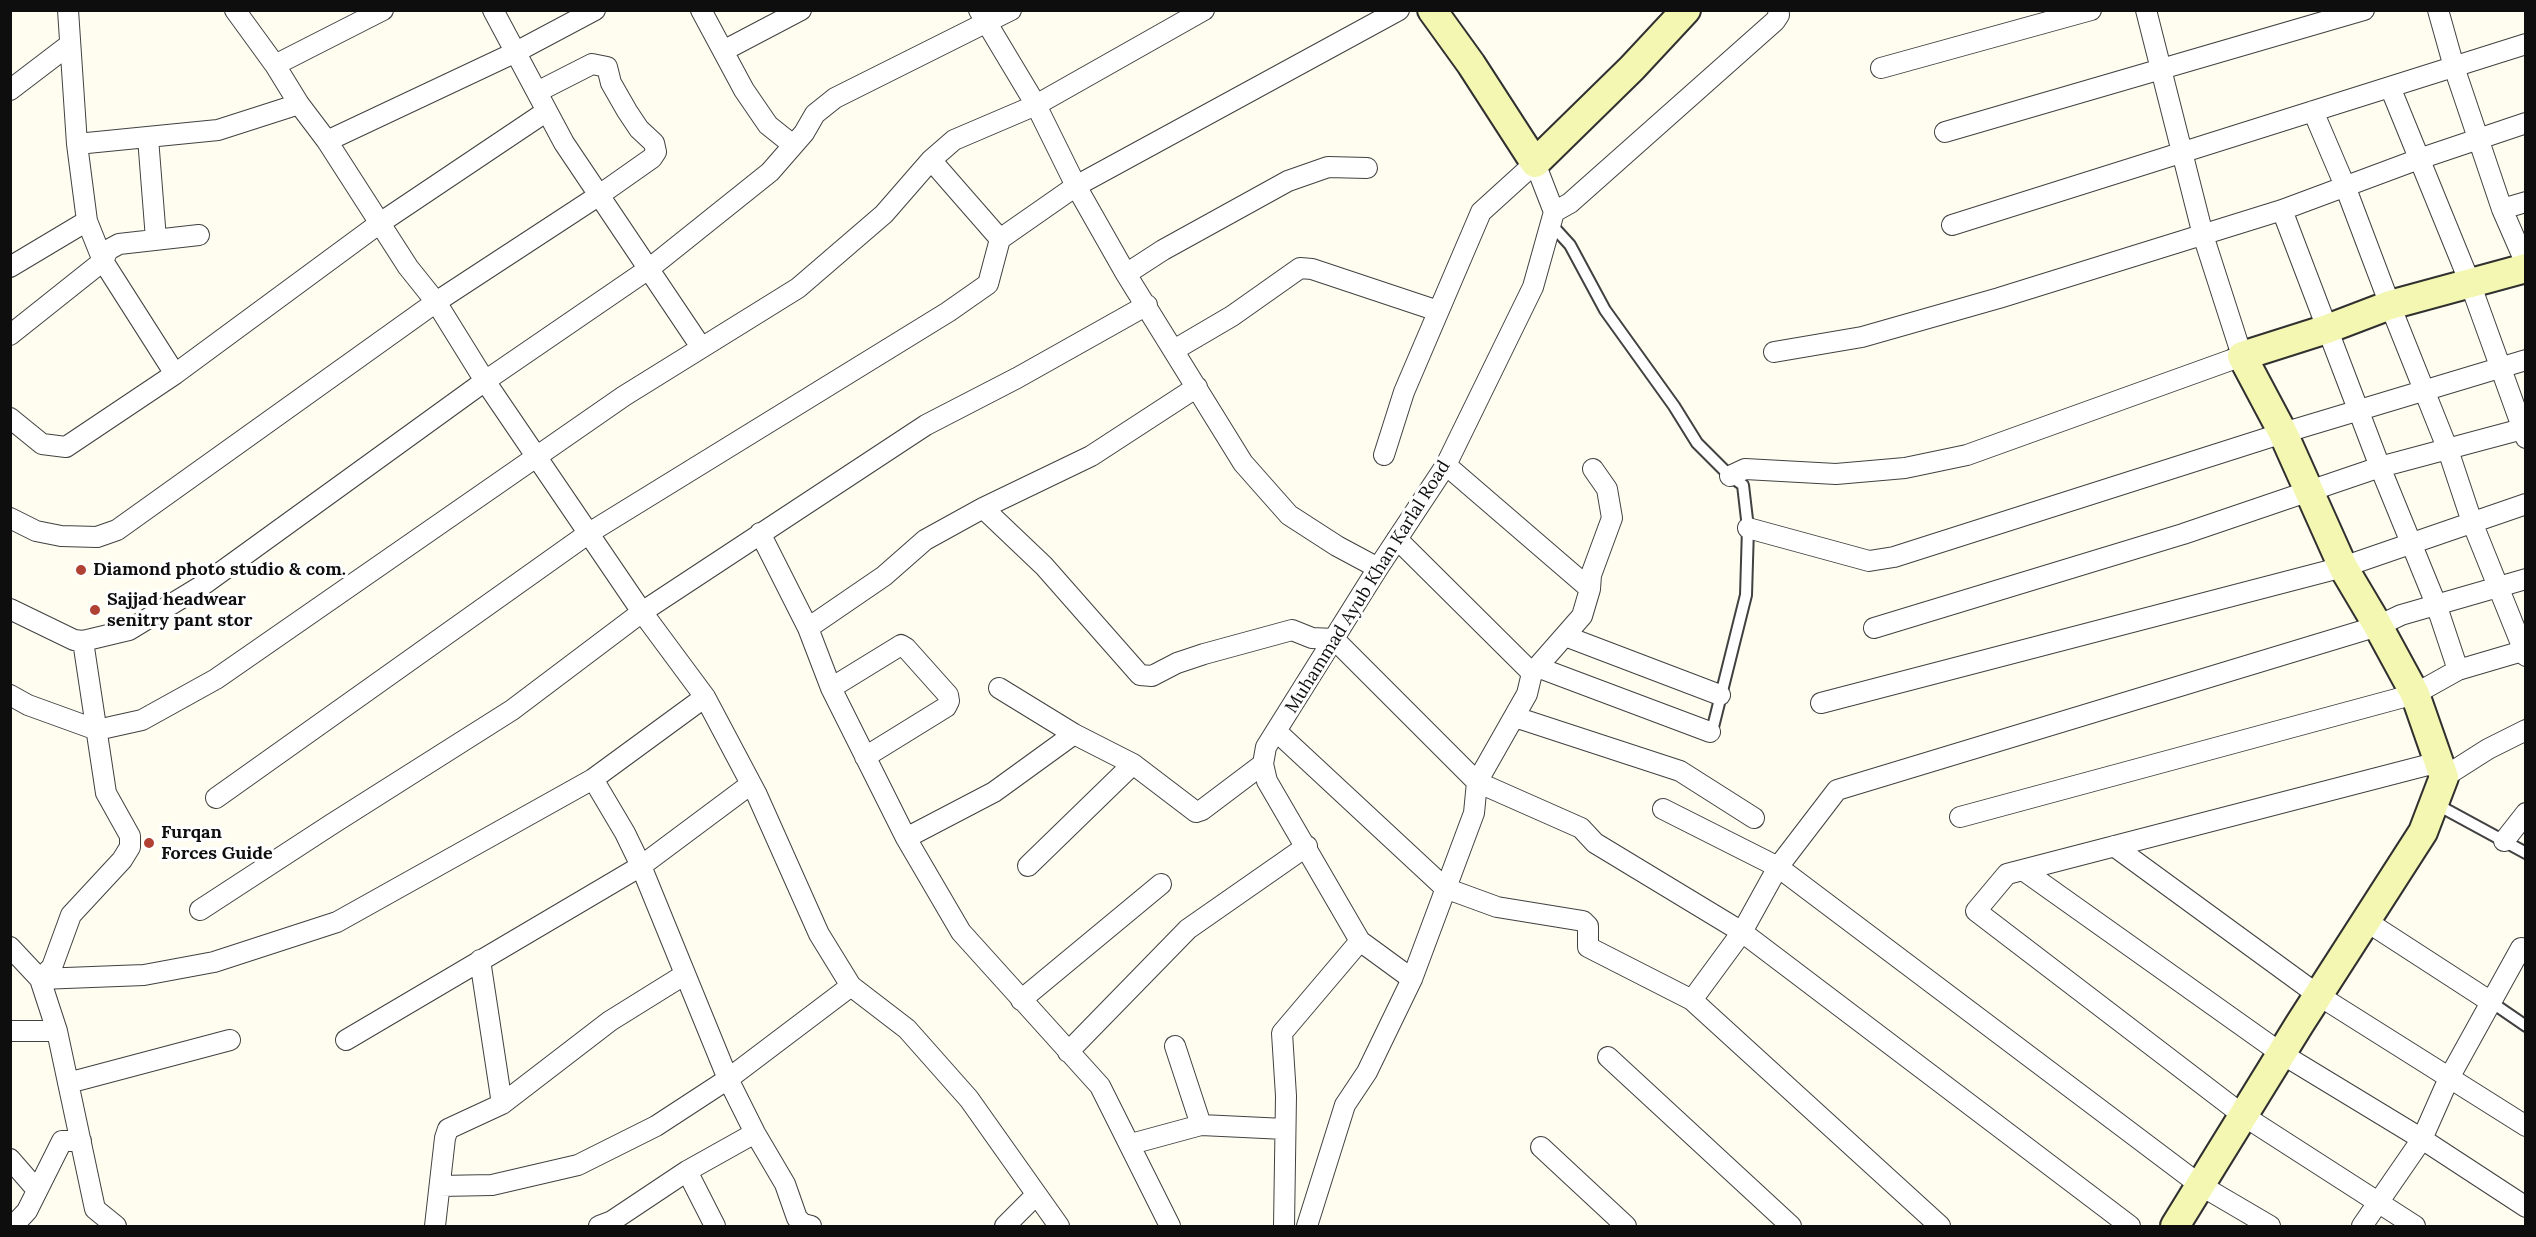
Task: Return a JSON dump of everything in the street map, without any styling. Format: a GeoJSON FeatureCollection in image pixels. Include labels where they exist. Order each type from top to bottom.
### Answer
{"type":"FeatureCollection","features":[{"type":"Feature","properties":{"kind":"street"},"geometry":{"type":"LineString","coordinates":[[68,10],[77,144],[87,221],[103,261],[175,374]]}},
{"type":"Feature","properties":{"kind":"street"},"geometry":{"type":"LineString","coordinates":[[235,10],[327,141],[408,267],[436,302],[485,381],[642,612],[705,697],[751,784],[819,934],[851,986],[907,1029],[969,1099],[1059,1227]]}},
{"type":"Feature","properties":{"kind":"street"},"geometry":{"type":"LineString","coordinates":[[275,65],[383,10]]}},
{"type":"Feature","properties":{"kind":"street"},"geometry":{"type":"LineString","coordinates":[[493,10],[564,143],[701,347]]}},
{"type":"Feature","properties":{"kind":"street"},"geometry":{"type":"LineString","coordinates":[[327,141],[516,52],[596,10]]}},
{"type":"Feature","properties":{"kind":"street"},"geometry":{"type":"LineString","coordinates":[[701,10],[744,90],[768,125],[793,146]]}},
{"type":"Feature","properties":{"kind":"street"},"geometry":{"type":"LineString","coordinates":[[723,51],[801,10]]}},
{"type":"Feature","properties":{"kind":"street"},"geometry":{"type":"LineString","coordinates":[[10,609],[74,640],[83,641],[129,630],[203,585],[485,381],[650,268],[770,172],[793,146],[815,114],[835,98],[982,17],[1011,10]]}},
{"type":"Feature","properties":{"kind":"street"},"geometry":{"type":"LineString","coordinates":[[10,695],[28,705],[97,730],[142,720],[216,679],[537,456],[701,347],[798,288],[884,214],[931,160],[954,140],[1036,105],[1204,10]]}},
{"type":"Feature","properties":{"kind":"street"},"geometry":{"type":"LineString","coordinates":[[216,798],[589,533],[948,312],[988,284],[1000,239],[1076,186],[1399,10]]}},
{"type":"Feature","properties":{"kind":"street"},"geometry":{"type":"LineString","coordinates":[[1432,10],[1471,64],[1535,163],[1552,218],[1775,21],[1779,15],[1778,10]]}},
{"type":"Feature","properties":{"kind":"street"},"geometry":{"type":"LineString","coordinates":[[1384,455],[1404,392],[1481,212],[1535,163],[1632,68],[1686,10]]}},
{"type":"Feature","properties":{"kind":"street"},"geometry":{"type":"LineString","coordinates":[[1881,68],[2091,10]]}},
{"type":"Feature","properties":{"kind":"street"},"geometry":{"type":"LineString","coordinates":[[2146,10],[2203,235],[2242,356],[2283,433],[2343,567],[2415,694],[2441,770],[2434,803],[2423,832],[2175,1227]]}},
{"type":"Feature","properties":{"kind":"street"},"geometry":{"type":"LineString","coordinates":[[1945,132],[2364,10]]}},
{"type":"Feature","properties":{"kind":"street"},"geometry":{"type":"LineString","coordinates":[[1730,476],[1744,469],[1836,474],[1905,468],[1967,455],[2390,305],[2526,266],[2502,209],[2454,67],[2438,10]]}},
{"type":"Feature","properties":{"kind":"street"},"geometry":{"type":"LineString","coordinates":[[982,17],[1036,105],[1076,186],[1126,274],[1243,463],[1289,515],[1336,546],[1378,568]]}},
{"type":"Feature","properties":{"kind":"street"},"geometry":{"type":"LineString","coordinates":[[1952,225],[2526,44]]}},
{"type":"Feature","properties":{"kind":"street"},"geometry":{"type":"LineString","coordinates":[[10,90],[69,45]]}},
{"type":"Feature","properties":{"kind":"street"},"geometry":{"type":"LineString","coordinates":[[10,518],[36,531],[61,536],[97,537],[117,530],[436,302],[598,196],[652,158],[656,152],[654,143],[639,129],[627,111],[611,83],[607,67],[592,64],[537,92]]}},
{"type":"Feature","properties":{"kind":"street"},"geometry":{"type":"LineString","coordinates":[[1874,627],[2183,534],[2380,467],[2524,432],[2470,283],[2390,87]]}},
{"type":"Feature","properties":{"kind":"street"},"geometry":{"type":"LineString","coordinates":[[77,144],[218,130],[299,104]]}},
{"type":"Feature","properties":{"kind":"street"},"geometry":{"type":"LineString","coordinates":[[10,418],[42,444],[66,447],[175,374],[380,223],[547,111]]}},
{"type":"Feature","properties":{"kind":"street"},"geometry":{"type":"LineString","coordinates":[[1960,816],[2415,694],[2458,670],[2525,652],[2472,522],[2448,450],[2345,186],[2313,111]]}},
{"type":"Feature","properties":{"kind":"street"},"geometry":{"type":"LineString","coordinates":[[1774,352],[1862,337],[2203,235],[2282,210],[2419,159],[2526,123]]}},
{"type":"Feature","properties":{"kind":"street"},"geometry":{"type":"LineString","coordinates":[[147,138],[156,239]]}},
{"type":"Feature","properties":{"kind":"street"},"geometry":{"type":"LineString","coordinates":[[931,160],[1000,239]]}},
{"type":"Feature","properties":{"kind":"street"},"geometry":{"type":"LineString","coordinates":[[1126,274],[1163,250],[1288,181],[1328,167],[1367,168]]}},
{"type":"Feature","properties":{"kind":"street"},"geometry":{"type":"LineString","coordinates":[[2502,209],[2526,202]]}},
{"type":"Feature","properties":{"kind":"street"},"geometry":{"type":"LineString","coordinates":[[2282,210],[2358,411],[2436,604],[2458,670]]}},
{"type":"Feature","properties":{"kind":"street","name":"Muhammad Ayub Khan Karlal Road"},"geometry":{"type":"LineString","coordinates":[[1263,764],[1266,747],[1378,568],[1446,465],[1533,287],[1552,218]]}},
{"type":"Feature","properties":{"kind":"street"},"geometry":{"type":"LineString","coordinates":[[10,267],[87,221]]}},
{"type":"Feature","properties":{"kind":"street"},"geometry":{"type":"LineString","coordinates":[[10,335],[103,261],[108,250],[119,244],[199,235]]}},
{"type":"Feature","properties":{"kind":"street"},"geometry":{"type":"LineString","coordinates":[[1174,350],[1232,316],[1300,268],[1312,269],[1438,311]]}},
{"type":"Feature","properties":{"kind":"street"},"geometry":{"type":"LineString","coordinates":[[200,910],[512,710],[642,612],[926,425],[1017,378],[1147,305]]}},
{"type":"Feature","properties":{"kind":"street"},"geometry":{"type":"LineString","coordinates":[[1748,528],[1869,561],[1894,557],[2283,433],[2526,360]]}},
{"type":"Feature","properties":{"kind":"street"},"geometry":{"type":"LineString","coordinates":[[808,628],[884,576],[925,540],[982,508],[1091,456],[1197,387]]}},
{"type":"Feature","properties":{"kind":"street"},"geometry":{"type":"LineString","coordinates":[[1446,465],[1590,589]]}},
{"type":"Feature","properties":{"kind":"street"},"geometry":{"type":"LineString","coordinates":[[1307,1227],[1345,1105],[1367,1072],[1412,979],[1474,813],[1477,782],[1527,694],[1534,670],[1582,616],[1590,589],[1591,575],[1612,518],[1607,489],[1593,469]]}},
{"type":"Feature","properties":{"kind":"street"},"geometry":{"type":"LineString","coordinates":[[1821,703],[2343,567],[2526,504]]}},
{"type":"Feature","properties":{"kind":"street"},"geometry":{"type":"LineString","coordinates":[[982,508],[1044,566],[1140,675],[1152,676],[1177,663],[1204,654],[1292,630],[1311,638],[1334,639],[1477,782],[1581,828],[1595,843],[1742,932],[2130,1227]]}},
{"type":"Feature","properties":{"kind":"street"},"geometry":{"type":"LineString","coordinates":[[760,533],[808,628],[831,688],[865,757],[906,838],[961,932],[1101,1086],[1170,1227]]}},
{"type":"Feature","properties":{"kind":"street"},"geometry":{"type":"LineString","coordinates":[[1397,539],[1534,670],[1710,732]]}},
{"type":"Feature","properties":{"kind":"street"},"geometry":{"type":"LineString","coordinates":[[1692,1000],[1742,932],[1778,867],[1837,790],[2378,626],[2401,615],[2436,604],[2526,579]]}},
{"type":"Feature","properties":{"kind":"street"},"geometry":{"type":"LineString","coordinates":[[1565,636],[1720,695]]}},
{"type":"Feature","properties":{"kind":"street"},"geometry":{"type":"LineString","coordinates":[[40,979],[52,967],[71,915],[122,860],[130,847],[130,836],[106,793],[83,641]]}},
{"type":"Feature","properties":{"kind":"street"},"geometry":{"type":"LineString","coordinates":[[831,688],[901,645],[948,695],[949,701],[946,707],[865,757]]}},
{"type":"Feature","properties":{"kind":"street"},"geometry":{"type":"LineString","coordinates":[[999,688],[1074,734],[1133,764],[1196,812],[1202,810],[1263,764],[1267,781],[1360,941],[1412,979]]}},
{"type":"Feature","properties":{"kind":"street"},"geometry":{"type":"LineString","coordinates":[[40,979],[144,975],[214,962],[327,926],[447,862],[593,779],[705,697]]}},
{"type":"Feature","properties":{"kind":"street"},"geometry":{"type":"LineString","coordinates":[[1515,717],[1680,771],[1754,818]]}},
{"type":"Feature","properties":{"kind":"street"},"geometry":{"type":"LineString","coordinates":[[2415,1227],[2244,1116],[1976,911],[2007,874],[2114,846],[2441,770],[2526,730]]}},
{"type":"Feature","properties":{"kind":"street"},"geometry":{"type":"LineString","coordinates":[[1276,731],[1445,888],[1497,907],[1583,921],[1588,926],[1588,947],[1692,1000],[1940,1227]]}},
{"type":"Feature","properties":{"kind":"street"},"geometry":{"type":"LineString","coordinates":[[906,838],[994,792],[1074,734]]}},
{"type":"Feature","properties":{"kind":"street"},"geometry":{"type":"LineString","coordinates":[[1028,866],[1133,764]]}},
{"type":"Feature","properties":{"kind":"street"},"geometry":{"type":"LineString","coordinates":[[593,779],[625,833],[641,866],[728,1079],[755,1133],[785,1184],[797,1218],[803,1224],[811,1227]]}},
{"type":"Feature","properties":{"kind":"street"},"geometry":{"type":"LineString","coordinates":[[346,1040],[641,866],[751,784]]}},
{"type":"Feature","properties":{"kind":"street"},"geometry":{"type":"LineString","coordinates":[[1663,809],[1778,867],[2200,1185],[2270,1227]]}},
{"type":"Feature","properties":{"kind":"street"},"geometry":{"type":"LineString","coordinates":[[2504,841],[2526,813]]}},
{"type":"Feature","properties":{"kind":"street"},"geometry":{"type":"LineString","coordinates":[[1068,1052],[1188,929],[1306,846]]}},
{"type":"Feature","properties":{"kind":"street"},"geometry":{"type":"LineString","coordinates":[[2114,846],[2319,995],[2526,1126]]}},
{"type":"Feature","properties":{"kind":"street"},"geometry":{"type":"LineString","coordinates":[[2023,870],[2282,1054],[2422,1139],[2526,1207]]}},
{"type":"Feature","properties":{"kind":"street"},"geometry":{"type":"LineString","coordinates":[[1021,1000],[1161,884]]}},
{"type":"Feature","properties":{"kind":"street"},"geometry":{"type":"LineString","coordinates":[[2366,921],[2491,1002]]}},
{"type":"Feature","properties":{"kind":"street"},"geometry":{"type":"LineString","coordinates":[[1284,1227],[1286,1129],[1282,1033],[1360,941]]}},
{"type":"Feature","properties":{"kind":"street"},"geometry":{"type":"LineString","coordinates":[[10,947],[40,979],[57,1031],[95,1209],[116,1227]]}},
{"type":"Feature","properties":{"kind":"street"},"geometry":{"type":"LineString","coordinates":[[2362,1227],[2422,1139],[2449,1078],[2521,948]]}},
{"type":"Feature","properties":{"kind":"street"},"geometry":{"type":"LineString","coordinates":[[480,960],[502,1104]]}},
{"type":"Feature","properties":{"kind":"street"},"geometry":{"type":"LineString","coordinates":[[435,1227],[448,1129],[502,1104],[610,1021],[684,975]]}},
{"type":"Feature","properties":{"kind":"street"},"geometry":{"type":"LineString","coordinates":[[441,1186],[492,1185],[578,1165],[656,1126],[728,1079],[851,986]]}},
{"type":"Feature","properties":{"kind":"street"},"geometry":{"type":"LineString","coordinates":[[10,1031],[57,1031]]}},
{"type":"Feature","properties":{"kind":"street"},"geometry":{"type":"LineString","coordinates":[[68,1083],[230,1040]]}},
{"type":"Feature","properties":{"kind":"street"},"geometry":{"type":"LineString","coordinates":[[1175,1046],[1201,1125]]}},
{"type":"Feature","properties":{"kind":"street"},"geometry":{"type":"LineString","coordinates":[[1608,1057],[1791,1227]]}},
{"type":"Feature","properties":{"kind":"street"},"geometry":{"type":"LineString","coordinates":[[1131,1144],[1201,1125],[1286,1129]]}},
{"type":"Feature","properties":{"kind":"street"},"geometry":{"type":"LineString","coordinates":[[609,1225],[687,1172],[755,1133]]}},
{"type":"Feature","properties":{"kind":"street"},"geometry":{"type":"LineString","coordinates":[[13,1227],[27,1211],[62,1141],[81,1141]]}},
{"type":"Feature","properties":{"kind":"street"},"geometry":{"type":"LineString","coordinates":[[1541,1147],[1626,1227]]}},
{"type":"Feature","properties":{"kind":"street"},"geometry":{"type":"LineString","coordinates":[[10,1159],[37,1190]]}},
{"type":"Feature","properties":{"kind":"street"},"geometry":{"type":"LineString","coordinates":[[687,1172],[715,1227]]}},
{"type":"Feature","properties":{"kind":"street"},"geometry":{"type":"LineString","coordinates":[[1005,1227],[1035,1195]]}},
{"type":"Feature","properties":{"kind":"lane"},"geometry":{"type":"LineString","coordinates":[[1552,218],[1570,245],[1605,310],[1674,406],[1697,443],[1743,486],[1748,528],[1746,595],[1710,732]]}},
{"type":"Feature","properties":{"kind":"lane"},"geometry":{"type":"LineString","coordinates":[[2434,803],[2526,854]]}},
{"type":"Feature","properties":{"kind":"lane"},"geometry":{"type":"LineString","coordinates":[[2491,1002],[2526,1026]]}},
{"type":"Feature","properties":{"kind":"place","name":"Diamond photo studio & com."},"geometry":{"type":"Point","coordinates":[81,570]}},
{"type":"Feature","properties":{"kind":"place","name":"Sajjad headwear senitry pant stor"},"geometry":{"type":"Point","coordinates":[95,610]}},
{"type":"Feature","properties":{"kind":"place","name":"Furqan Forces Guide"},"geometry":{"type":"Point","coordinates":[149,843]}}]}
